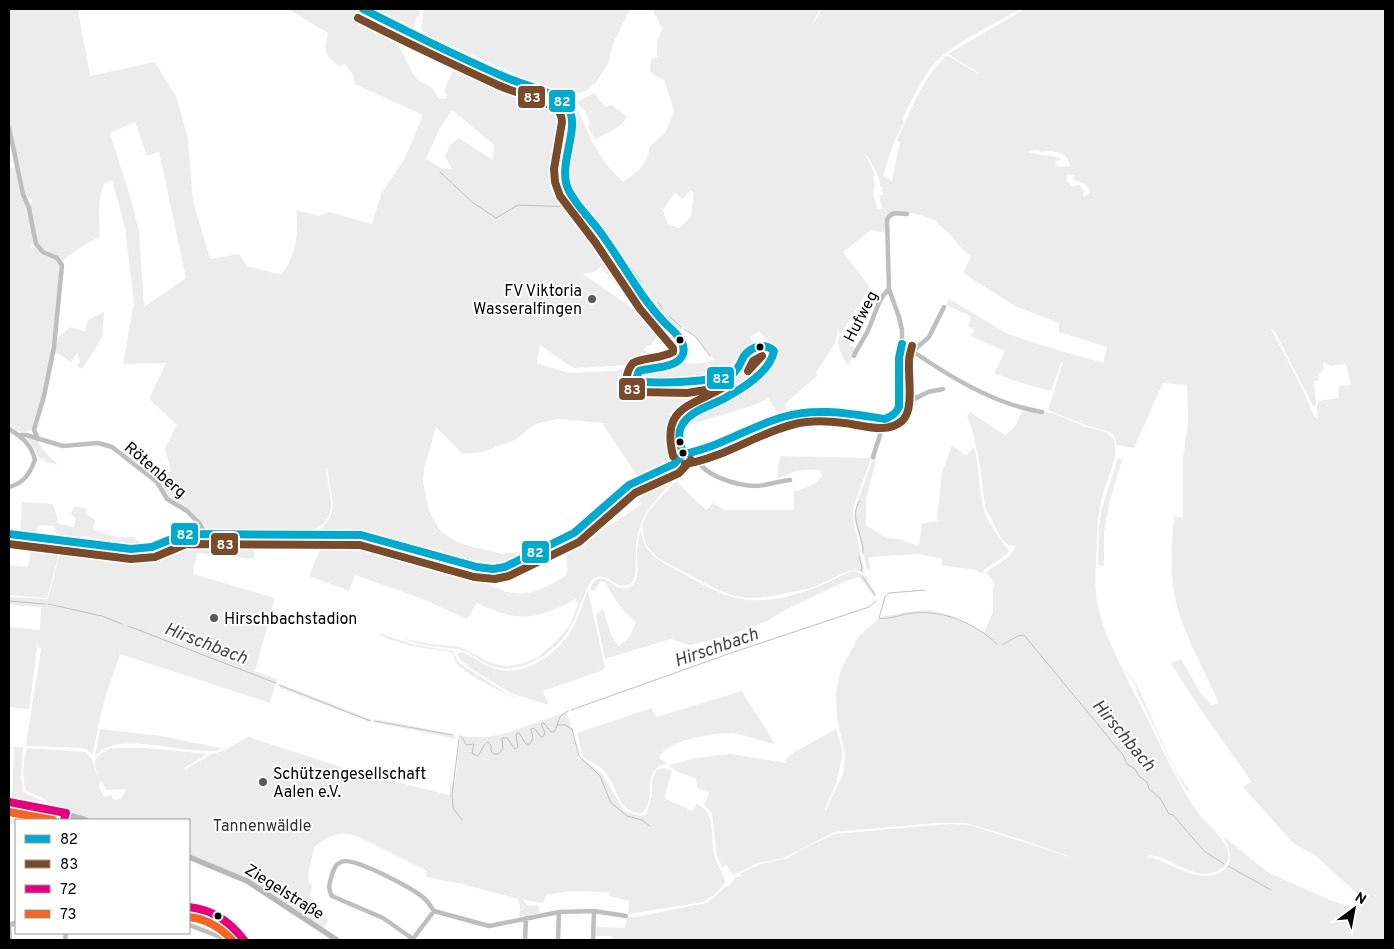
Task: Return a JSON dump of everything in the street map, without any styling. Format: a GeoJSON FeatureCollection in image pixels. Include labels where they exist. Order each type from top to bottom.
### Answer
{"type":"FeatureCollection","features":[{"type":"Feature","properties":{"kind":"main road"},"geometry":{"type":"LineString","coordinates":[[9,802],[49,809],[83,819]]}},
{"type":"Feature","properties":{"kind":"main road","name":"Ziegelstraße"},"geometry":{"type":"LineString","coordinates":[[190,857],[247,881],[337,940]]}},
{"type":"Feature","properties":{"kind":"street"},"geometry":{"type":"LineString","coordinates":[[363,9],[514,81],[557,98],[569,107],[572,122],[571,136],[563,168],[564,184],[603,235],[655,313],[675,333],[684,346],[684,354],[678,361],[639,371],[636,379],[638,382],[686,383],[729,376],[735,374],[743,358],[754,349],[762,345],[768,345],[772,348],[774,351],[773,360],[757,375],[738,390],[700,410],[681,426],[679,434],[683,454]]}},
{"type":"Feature","properties":{"kind":"street"},"geometry":{"type":"LineString","coordinates":[[9,128],[36,244],[43,252],[57,258],[62,265],[54,347],[44,396],[34,430],[38,439]]}},
{"type":"Feature","properties":{"kind":"street"},"geometry":{"type":"LineString","coordinates":[[9,534],[131,550],[152,547],[184,534],[360,535],[477,567],[492,569],[504,567],[574,533],[629,485],[674,464],[683,454],[695,453],[782,417],[798,414],[837,412],[885,419],[898,412],[899,358],[902,344],[900,316],[889,289],[887,220],[893,213],[907,214]]}},
{"type":"Feature","properties":{"kind":"street","name":"Hufweg"},"geometry":{"type":"LineString","coordinates":[[854,356],[858,345],[868,330],[883,294],[889,289]]}},
{"type":"Feature","properties":{"kind":"street"},"geometry":{"type":"LineString","coordinates":[[913,351],[929,337],[944,308]]}},
{"type":"Feature","properties":{"kind":"street"},"geometry":{"type":"LineString","coordinates":[[902,344],[938,368],[988,396],[1025,409],[1042,412]]}},
{"type":"Feature","properties":{"kind":"street"},"geometry":{"type":"LineString","coordinates":[[898,385],[902,384],[916,398]]}},
{"type":"Feature","properties":{"kind":"street"},"geometry":{"type":"LineString","coordinates":[[899,407],[928,392],[943,389]]}},
{"type":"Feature","properties":{"kind":"street"},"geometry":{"type":"LineString","coordinates":[[873,457],[885,419]]}},
{"type":"Feature","properties":{"kind":"street","name":"Rötenberg"},"geometry":{"type":"LineString","coordinates":[[9,429],[23,435],[63,446],[98,443],[112,447],[156,482],[167,500],[187,512],[199,523],[206,534]]}},
{"type":"Feature","properties":{"kind":"street"},"geometry":{"type":"LineString","coordinates":[[9,487],[22,482],[30,472],[35,460],[23,435],[34,430]]}},
{"type":"Feature","properties":{"kind":"street"},"geometry":{"type":"LineString","coordinates":[[695,453],[698,461],[720,479],[727,481],[760,486],[790,480]]}},
{"type":"Feature","properties":{"kind":"street"},"geometry":{"type":"LineString","coordinates":[[64,819],[66,813]]}},
{"type":"Feature","properties":{"kind":"street"},"geometry":{"type":"LineString","coordinates":[[434,911],[412,940],[383,918],[332,896],[329,892],[329,885],[334,868],[339,862],[345,861],[366,867],[389,877],[426,900],[434,911],[489,926],[559,912],[594,911],[626,916]]}},
{"type":"Feature","properties":{"kind":"street"},"geometry":{"type":"LineString","coordinates":[[190,908],[209,911],[221,916],[242,938],[235,940]]}},
{"type":"Feature","properties":{"kind":"street"},"geometry":{"type":"LineString","coordinates":[[593,940],[594,911]]}},
{"type":"Feature","properties":{"kind":"street"},"geometry":{"type":"LineString","coordinates":[[558,940],[559,912]]}},
{"type":"Feature","properties":{"kind":"street"},"geometry":{"type":"LineString","coordinates":[[525,940],[526,918]]}},
{"type":"Feature","properties":{"kind":"street"},"geometry":{"type":"LineString","coordinates":[[190,925],[228,940]]}},
{"type":"Feature","properties":{"kind":"street"},"geometry":{"type":"LineString","coordinates":[[9,926],[10,940]]}},
{"type":"Feature","properties":{"kind":"green space"},"geometry":{"type":"Polygon","coordinates":[[[9,9],[78,9],[90,76],[155,62],[176,96],[188,139],[193,201],[210,259],[239,254],[247,266],[281,275],[290,260],[297,236],[296,210],[319,216],[329,212],[372,224],[381,194],[405,158],[423,115],[355,84],[353,75],[345,64],[340,67],[330,59],[326,52],[328,33],[288,9],[361,9],[387,23],[413,74],[418,80],[432,88],[439,99],[448,98],[444,91],[458,58],[558,101],[566,107],[568,115],[577,108],[592,142],[606,164],[623,182],[644,163],[650,146],[665,133],[674,111],[664,79],[655,76],[650,71],[651,60],[657,57],[657,43],[662,28],[652,9],[820,9],[812,25],[822,9],[1020,9],[952,48],[930,69],[902,120],[904,122],[894,142],[883,176],[892,181],[900,142],[897,141],[917,96],[930,75],[946,56],[979,74],[948,54],[1025,9],[1385,9],[1385,940],[612,940],[611,936],[595,936],[596,927],[625,928],[627,917],[636,917],[706,903],[726,886],[730,886],[735,878],[742,876],[739,874],[761,864],[788,858],[802,849],[835,834],[950,824],[970,825],[1076,859],[1020,839],[966,823],[935,823],[834,832],[784,858],[758,863],[733,875],[726,864],[722,867],[717,856],[712,814],[704,805],[709,793],[697,788],[696,779],[675,771],[669,765],[696,758],[730,754],[786,763],[786,759],[791,754],[836,729],[842,749],[842,758],[836,783],[822,819],[843,774],[845,755],[837,718],[836,693],[840,672],[858,637],[880,617],[929,610],[952,616],[984,632],[993,612],[994,588],[994,582],[986,572],[1011,554],[1017,546],[1008,545],[1001,538],[985,507],[980,465],[967,416],[970,412],[1005,435],[1014,428],[1022,411],[1053,413],[1086,427],[1106,432],[1114,439],[1114,461],[1102,497],[1099,513],[1096,584],[1100,614],[1114,652],[1184,791],[1199,814],[1224,842],[1229,856],[1223,868],[1205,874],[1187,870],[1162,858],[1147,856],[1151,860],[1151,857],[1188,873],[1207,876],[1216,874],[1225,869],[1230,861],[1230,852],[1223,836],[1269,873],[1328,899],[1359,910],[1362,898],[1317,857],[1292,842],[1243,787],[1251,781],[1199,707],[1171,663],[1181,659],[1202,695],[1212,705],[1219,703],[1187,635],[1177,607],[1173,584],[1174,516],[1183,518],[1183,459],[1188,422],[1187,385],[1163,383],[1134,448],[1117,445],[1113,434],[1107,431],[1088,426],[1048,410],[1063,362],[1061,362],[1051,391],[994,373],[1005,351],[971,336],[974,330],[968,326],[971,316],[946,305],[949,299],[1008,334],[1044,346],[1103,363],[1107,347],[1059,332],[1059,323],[1015,306],[963,273],[971,256],[935,220],[912,213],[894,212],[888,214],[886,233],[871,230],[843,252],[870,287],[840,335],[838,329],[836,341],[816,373],[818,375],[785,404],[788,413],[780,416],[768,398],[755,405],[688,425],[685,428],[685,425],[703,411],[727,398],[724,394],[684,418],[678,419],[677,435],[680,452],[675,460],[638,477],[602,423],[558,419],[535,424],[515,440],[482,452],[462,454],[436,427],[424,469],[423,483],[430,513],[439,529],[450,538],[462,544],[502,554],[520,552],[541,544],[542,548],[504,564],[486,566],[359,535],[315,533],[324,526],[332,511],[332,496],[328,469],[326,468],[331,506],[330,514],[326,521],[319,527],[307,532],[210,532],[199,521],[171,500],[158,481],[171,470],[165,449],[177,425],[149,399],[166,363],[123,364],[134,302],[125,228],[112,180],[104,184],[100,197],[100,237],[84,245],[62,261],[42,248],[37,240],[30,205],[32,200],[26,196],[9,121],[9,9]],[[452,110],[440,128],[426,159],[441,168],[452,169],[445,156],[450,145],[459,138],[493,160],[494,145],[452,110]],[[135,122],[110,133],[139,231],[144,307],[186,278],[159,152],[147,156],[135,122]],[[1037,149],[1027,152],[1062,159],[1055,162],[1058,167],[1070,166],[1066,157],[1055,151],[1041,152],[1037,149]],[[866,156],[875,175],[873,176],[875,185],[873,193],[877,209],[882,209],[879,196],[883,195],[882,187],[880,187],[876,171],[866,156]],[[1067,175],[1067,182],[1073,186],[1080,185],[1084,191],[1083,196],[1086,196],[1090,192],[1085,184],[1074,180],[1074,175],[1067,175]],[[690,190],[683,199],[675,193],[663,210],[667,223],[679,228],[691,217],[694,193],[690,190]],[[585,219],[604,246],[611,241],[593,219],[585,219]],[[601,267],[594,272],[583,274],[658,326],[621,291],[601,267]],[[683,326],[674,341],[659,333],[651,345],[647,346],[644,350],[647,353],[643,362],[680,361],[689,364],[714,360],[697,339],[683,326]],[[1271,329],[1303,390],[1314,416],[1318,419],[1318,401],[1338,398],[1339,386],[1351,385],[1346,364],[1331,366],[1323,362],[1324,369],[1319,375],[1318,381],[1314,381],[1316,405],[1313,406],[1274,330],[1271,329]],[[759,331],[750,337],[754,345],[745,353],[734,376],[755,371],[776,350],[759,331]],[[540,345],[537,363],[569,373],[613,371],[628,368],[644,351],[630,365],[573,368],[540,345]]]}},
{"type":"Feature","properties":{"kind":"green space"},"geometry":{"type":"Polygon","coordinates":[[[368,9],[420,9],[413,31],[368,9]]]}},
{"type":"Feature","properties":{"kind":"green space"},"geometry":{"type":"Polygon","coordinates":[[[424,9],[630,9],[613,43],[609,62],[595,84],[591,85],[588,90],[567,97],[425,34],[421,28],[424,9]]]}},
{"type":"Feature","properties":{"kind":"green space"},"geometry":{"type":"Polygon","coordinates":[[[594,93],[605,107],[612,105],[627,117],[621,125],[595,140],[588,127],[590,122],[585,111],[576,102],[594,93]]]}},
{"type":"Feature","properties":{"kind":"green space"},"geometry":{"type":"Polygon","coordinates":[[[15,167],[35,243],[30,246],[47,252],[61,264],[55,340],[70,327],[85,331],[88,320],[104,312],[102,338],[82,369],[77,366],[80,362],[77,353],[71,362],[57,353],[53,356],[33,429],[23,432],[9,426],[9,168],[15,167]]]}},
{"type":"Feature","properties":{"kind":"green space"},"geometry":{"type":"Polygon","coordinates":[[[840,335],[852,342],[850,345],[856,348],[848,366],[840,351],[838,339],[840,335]]]}},
{"type":"Feature","properties":{"kind":"green space"},"geometry":{"type":"Polygon","coordinates":[[[26,436],[37,440],[43,450],[58,465],[46,462],[42,458],[40,459],[26,436]]]}},
{"type":"Feature","properties":{"kind":"green space"},"geometry":{"type":"Polygon","coordinates":[[[952,445],[966,456],[974,447],[981,496],[986,515],[1009,551],[1003,558],[982,573],[942,565],[942,559],[918,554],[869,557],[870,569],[867,570],[854,518],[857,503],[874,456],[877,456],[866,499],[866,525],[886,538],[900,539],[917,546],[919,545],[922,524],[937,521],[942,472],[952,445]]]}},
{"type":"Feature","properties":{"kind":"green space"},"geometry":{"type":"Polygon","coordinates":[[[780,456],[868,458],[872,456],[854,505],[853,519],[865,573],[856,570],[848,571],[812,588],[767,597],[748,598],[734,596],[718,590],[658,558],[646,545],[642,526],[646,516],[676,481],[706,510],[713,503],[725,510],[794,510],[794,491],[810,486],[822,476],[820,470],[806,470],[796,471],[777,478],[780,456]]]}},
{"type":"Feature","properties":{"kind":"green space"},"geometry":{"type":"Polygon","coordinates":[[[1118,458],[1122,460],[1110,500],[1104,533],[1104,566],[1098,565],[1099,527],[1102,508],[1118,458]]]}},
{"type":"Feature","properties":{"kind":"green space"},"geometry":{"type":"Polygon","coordinates":[[[672,466],[671,479],[674,480],[654,502],[640,526],[637,536],[635,571],[631,584],[621,586],[602,577],[591,581],[571,626],[565,635],[549,652],[528,664],[506,669],[495,667],[464,651],[419,644],[404,639],[460,647],[494,664],[506,666],[521,664],[538,657],[570,625],[578,604],[576,599],[550,611],[527,616],[504,614],[477,603],[467,619],[420,598],[355,575],[349,591],[309,576],[325,537],[358,537],[462,566],[496,571],[553,546],[553,549],[527,564],[499,574],[489,582],[489,585],[506,592],[529,593],[564,577],[567,570],[566,554],[592,533],[614,523],[641,504],[637,494],[667,478],[665,470],[672,466]]]}},
{"type":"Feature","properties":{"kind":"green space"},"geometry":{"type":"Polygon","coordinates":[[[22,502],[53,504],[57,523],[74,527],[76,518],[71,514],[74,506],[87,509],[86,514],[95,520],[93,530],[118,537],[133,537],[145,546],[152,547],[183,535],[255,537],[254,559],[197,553],[193,574],[275,598],[255,671],[277,679],[270,703],[120,654],[104,701],[92,756],[88,750],[83,748],[27,746],[41,649],[38,648],[38,642],[29,709],[9,707],[9,627],[40,630],[41,607],[9,605],[9,597],[48,599],[63,541],[56,540],[54,526],[38,525],[35,537],[47,539],[46,550],[59,554],[47,598],[9,595],[9,565],[27,567],[29,563],[32,537],[20,536],[22,502]],[[84,536],[79,543],[80,546],[102,553],[106,547],[105,542],[84,536]]]}},
{"type":"Feature","properties":{"kind":"green space"},"geometry":{"type":"Polygon","coordinates":[[[641,530],[646,546],[654,556],[706,586],[732,597],[747,600],[777,599],[807,591],[854,571],[866,576],[876,594],[874,597],[859,577],[846,581],[785,610],[767,621],[730,635],[690,645],[671,639],[605,659],[596,615],[603,608],[611,635],[619,646],[629,638],[636,622],[619,604],[605,582],[601,581],[594,591],[591,591],[591,586],[594,581],[603,579],[625,589],[636,581],[637,550],[641,530]]]}},
{"type":"Feature","properties":{"kind":"green space"},"geometry":{"type":"Polygon","coordinates":[[[588,590],[605,668],[543,691],[549,705],[510,693],[469,667],[458,657],[457,653],[462,652],[492,668],[503,671],[526,668],[537,663],[547,657],[564,641],[573,627],[588,590]]]}},
{"type":"Feature","properties":{"kind":"green space"},"geometry":{"type":"Polygon","coordinates":[[[378,633],[412,644],[453,651],[459,663],[519,699],[488,685],[471,675],[456,663],[452,652],[393,641],[378,633]]]}},
{"type":"Feature","properties":{"kind":"green space"},"geometry":{"type":"Polygon","coordinates":[[[1123,666],[1137,685],[1174,768],[1190,791],[1187,791],[1173,767],[1136,691],[1137,688],[1123,666]]]}},
{"type":"Feature","properties":{"kind":"green space"},"geometry":{"type":"Polygon","coordinates":[[[280,684],[371,719],[371,722],[280,688],[280,684]]]}},
{"type":"Feature","properties":{"kind":"green space"},"geometry":{"type":"Polygon","coordinates":[[[742,691],[775,744],[730,733],[700,737],[672,745],[659,758],[668,764],[659,766],[654,771],[651,778],[649,801],[641,814],[626,808],[603,770],[583,757],[577,733],[651,708],[656,717],[742,691]]]}},
{"type":"Feature","properties":{"kind":"green space","name":"Tannenwäldle"},"geometry":{"type":"Polygon","coordinates":[[[566,712],[579,760],[581,758],[602,773],[624,811],[640,816],[646,815],[652,795],[652,780],[656,770],[664,768],[672,771],[665,795],[666,799],[693,811],[696,804],[707,813],[710,818],[714,854],[725,883],[714,895],[703,902],[628,914],[629,901],[609,896],[610,892],[570,891],[546,895],[543,903],[523,900],[528,906],[538,905],[540,913],[519,917],[520,906],[518,899],[462,884],[426,877],[427,871],[357,836],[339,834],[314,847],[308,875],[309,883],[312,886],[310,897],[314,901],[312,906],[328,921],[324,928],[245,877],[190,855],[190,819],[92,819],[51,806],[43,798],[26,791],[24,781],[24,764],[27,748],[86,752],[99,778],[95,766],[96,759],[110,748],[149,748],[207,754],[184,768],[186,769],[250,736],[251,738],[357,772],[449,795],[451,783],[455,784],[460,737],[488,737],[510,732],[566,712]],[[100,780],[99,786],[104,797],[111,795],[113,800],[121,799],[126,789],[107,790],[100,780]]]}},
{"type":"Feature","properties":{"kind":"green space"},"geometry":{"type":"Polygon","coordinates":[[[374,719],[453,734],[457,739],[374,722],[374,719]]]}},
{"type":"Feature","properties":{"kind":"green space"},"geometry":{"type":"Polygon","coordinates":[[[100,729],[161,736],[220,748],[220,750],[190,750],[135,743],[118,744],[105,748],[95,757],[100,729]]]}},
{"type":"Feature","properties":{"kind":"green space"},"geometry":{"type":"Polygon","coordinates":[[[14,747],[23,747],[21,776],[23,792],[43,801],[43,805],[12,800],[14,747]]]}},
{"type":"Feature","properties":{"kind":"green space"},"geometry":{"type":"Polygon","coordinates":[[[9,806],[38,810],[36,819],[15,819],[15,824],[11,824],[9,836],[9,806]]]}},
{"type":"Feature","properties":{"kind":"green space"},"geometry":{"type":"Polygon","coordinates":[[[190,907],[221,916],[241,936],[235,940],[228,940],[190,925],[190,907]]]}},
{"type":"Feature","properties":{"kind":"waterway"},"geometry":{"type":"LineString","coordinates":[[440,172],[472,202],[496,218],[518,205],[574,207]]}},
{"type":"Feature","properties":{"kind":"waterway"},"geometry":{"type":"LineString","coordinates":[[583,204],[641,282]]}},
{"type":"Feature","properties":{"kind":"waterway"},"geometry":{"type":"LineString","coordinates":[[658,302],[663,309]]}},
{"type":"Feature","properties":{"kind":"waterway"},"geometry":{"type":"LineString","coordinates":[[669,316],[681,327]]}},
{"type":"Feature","properties":{"kind":"waterway"},"geometry":{"type":"LineString","coordinates":[[684,329],[696,337],[710,356]]}},
{"type":"Feature","properties":{"kind":"waterway"},"geometry":{"type":"LineString","coordinates":[[860,501],[857,507],[856,519],[863,553]]}},
{"type":"Feature","properties":{"kind":"waterway"},"geometry":{"type":"LineString","coordinates":[[859,557],[862,567],[861,571]]}},
{"type":"Feature","properties":{"kind":"waterway"},"geometry":{"type":"LineString","coordinates":[[862,576],[875,595]]}},
{"type":"Feature","properties":{"kind":"waterway","name":"Hirschbach"},"geometry":{"type":"LineString","coordinates":[[925,590],[889,593],[885,597],[879,618],[925,613],[948,616],[969,624],[997,644]]}},
{"type":"Feature","properties":{"kind":"waterway","name":"Hirschbach"},"geometry":{"type":"LineString","coordinates":[[9,601],[45,604]]}},
{"type":"Feature","properties":{"kind":"waterway","name":"Hirschbach"},"geometry":{"type":"LineString","coordinates":[[571,710],[731,653],[869,607],[876,601]]}},
{"type":"Feature","properties":{"kind":"waterway","name":"Hirschbach"},"geometry":{"type":"LineString","coordinates":[[48,604],[102,616],[122,624]]}},
{"type":"Feature","properties":{"kind":"waterway","name":"Hirschbach"},"geometry":{"type":"LineString","coordinates":[[128,626],[276,683]]}},
{"type":"Feature","properties":{"kind":"waterway","name":"Hirschbach"},"geometry":{"type":"LineString","coordinates":[[1002,645],[1018,636],[1024,635],[1123,755],[1127,764],[1135,769],[1140,777],[1147,782],[1149,789],[1160,798],[1169,814],[1173,815],[1204,851],[1224,864]]}},
{"type":"Feature","properties":{"kind":"waterway","name":"Hirschbach"},"geometry":{"type":"LineString","coordinates":[[279,685],[370,721]]}},
{"type":"Feature","properties":{"kind":"waterway","name":"Hirschbach"},"geometry":{"type":"LineString","coordinates":[[460,736],[466,745],[474,744],[472,753],[477,756],[488,742],[491,745],[491,751],[494,754],[498,754],[503,749],[502,738],[507,738],[515,749],[518,747],[516,736],[519,733],[526,744],[530,744],[533,738],[531,729],[534,728],[543,737],[545,733],[541,724],[544,723],[551,732],[554,732],[560,717],[568,711]]}},
{"type":"Feature","properties":{"kind":"waterway","name":"Hirschbach"},"geometry":{"type":"LineString","coordinates":[[374,721],[453,735]]}},
{"type":"Feature","properties":{"kind":"waterway"},"geometry":{"type":"LineString","coordinates":[[557,725],[565,725],[572,729],[579,756],[600,776],[611,803],[627,816],[642,820],[650,826]]}},
{"type":"Feature","properties":{"kind":"waterway"},"geometry":{"type":"LineString","coordinates":[[459,739],[452,795],[453,808],[462,820]]}},
{"type":"Feature","properties":{"kind":"waterway","name":"Hirschbach"},"geometry":{"type":"LineString","coordinates":[[1228,866],[1271,890]]}},
{"type":"Feature","properties":{"kind":"transit line","name":"82"},"geometry":{"type":"LineString","coordinates":[[363,9],[470,62],[553,95],[565,104],[570,112],[572,122],[565,169],[569,191],[603,236],[648,303],[678,336],[683,345],[683,354],[680,359],[664,367],[639,371],[636,379],[638,382],[684,382],[729,376],[737,369],[744,356],[750,350],[762,346],[774,351],[767,366],[755,379],[732,394],[694,413],[684,421],[679,434],[683,454]]}},
{"type":"Feature","properties":{"kind":"transit line","name":"83"},"geometry":{"type":"LineString","coordinates":[[358,18],[500,86],[543,101],[559,112],[562,122],[554,169],[555,182],[560,196],[595,242],[640,309],[673,348],[673,352],[668,354],[633,363],[628,371],[628,384],[633,390],[638,392],[687,393],[724,387],[690,405],[675,418],[671,427],[670,440],[673,456]]}},
{"type":"Feature","properties":{"kind":"transit line","name":"82"},"geometry":{"type":"LineString","coordinates":[[683,454],[709,447],[770,421],[796,414],[834,412],[887,418],[895,413],[899,407],[899,358],[902,344]]}},
{"type":"Feature","properties":{"kind":"transit line","name":"83"},"geometry":{"type":"LineString","coordinates":[[685,464],[727,451],[781,428],[801,423],[813,421],[832,422],[875,428],[897,425],[903,420],[908,408],[910,392],[909,359],[912,346]]}},
{"type":"Feature","properties":{"kind":"transit line","name":"83"},"geometry":{"type":"LineString","coordinates":[[762,356],[748,371],[753,361],[762,356]]}},
{"type":"Feature","properties":{"kind":"transit line","name":"82"},"geometry":{"type":"LineString","coordinates":[[9,534],[131,549],[152,547],[184,534],[361,535],[477,567],[493,569],[505,567],[574,533],[629,485],[674,464],[683,454]]}},
{"type":"Feature","properties":{"kind":"transit line","name":"83"},"geometry":{"type":"LineString","coordinates":[[9,544],[131,559],[155,557],[186,544],[360,545],[474,577],[495,579],[509,576],[579,542],[635,493],[679,473],[691,460]]}},
{"type":"Feature","properties":{"kind":"transit line","name":"72"},"geometry":{"type":"LineString","coordinates":[[9,802],[66,813],[64,819]]}},
{"type":"Feature","properties":{"kind":"transit line","name":"73"},"geometry":{"type":"LineString","coordinates":[[9,812],[48,819]]}},
{"type":"Feature","properties":{"kind":"transit line","name":"72"},"geometry":{"type":"LineString","coordinates":[[190,907],[206,911],[220,918],[244,940]]}},
{"type":"Feature","properties":{"kind":"transit line","name":"73"},"geometry":{"type":"LineString","coordinates":[[190,917],[213,924],[232,940]]}},
{"type":"Feature","properties":{"kind":"place","name":"FV Viktoria Wasseralfingen"},"geometry":{"type":"Point","coordinates":[592,299]}},
{"type":"Feature","properties":{"kind":"place","name":"Hirschbachstadion"},"geometry":{"type":"Point","coordinates":[214,618]}},
{"type":"Feature","properties":{"kind":"place","name":"Schützengesellschaft Aalen e.V."},"geometry":{"type":"Point","coordinates":[263,782]}}]}
